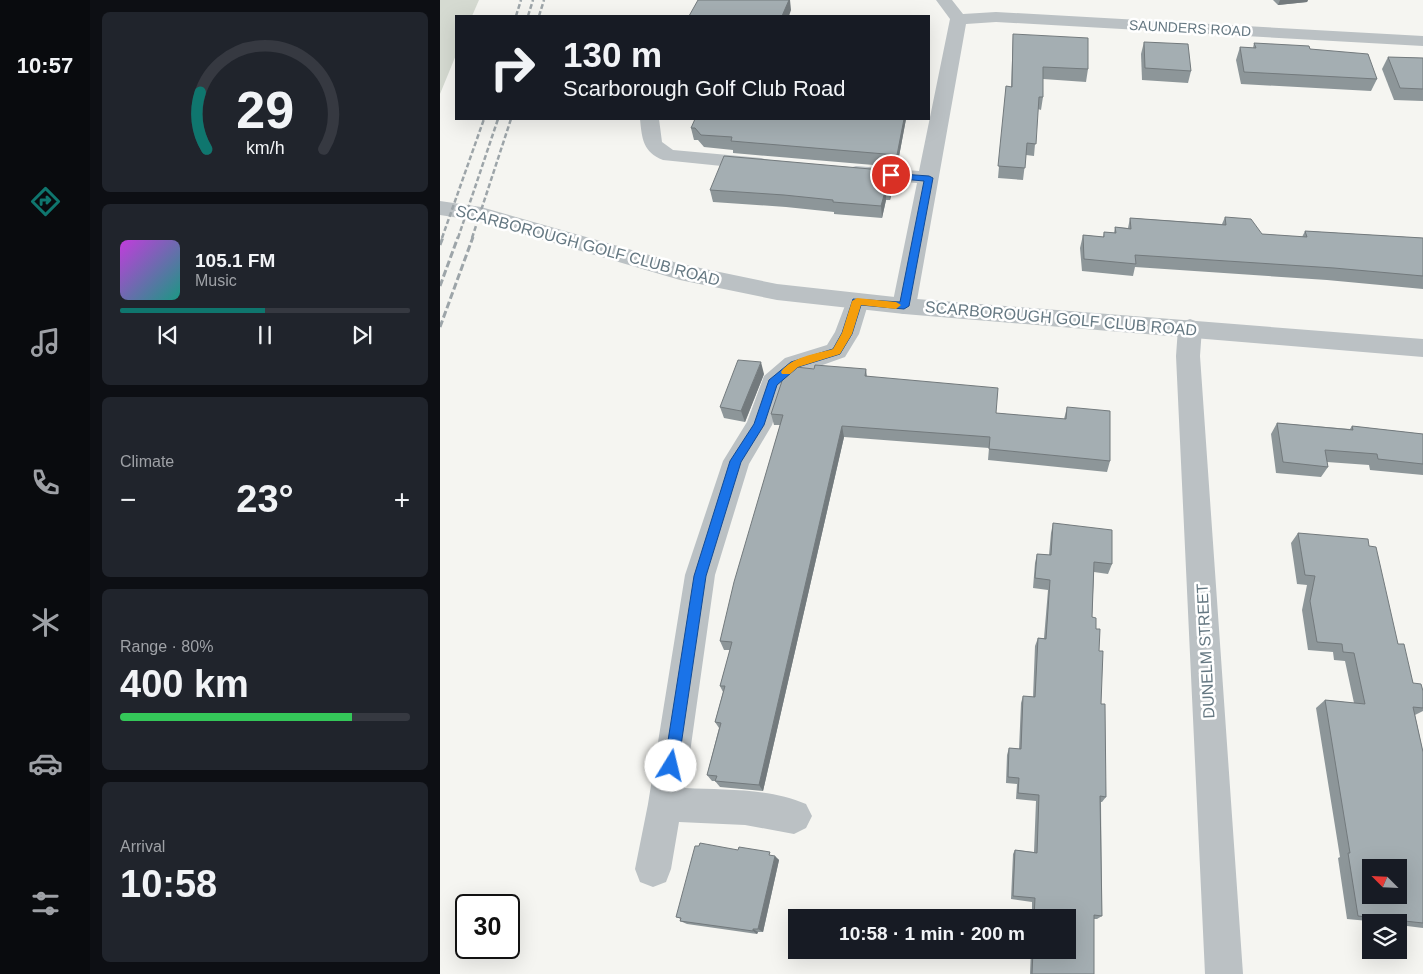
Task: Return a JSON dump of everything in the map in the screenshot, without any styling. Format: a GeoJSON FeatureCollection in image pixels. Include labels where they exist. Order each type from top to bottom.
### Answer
{"type":"FeatureCollection","features":[{"type":"Feature","properties":{"kind":"street"},"geometry":{"type":"LineString","coordinates":[[904,306],[929,178],[938,73],[958,19],[944,0]]}},
{"type":"Feature","properties":{"kind":"street","name":"SAUNDERS ROAD"},"geometry":{"type":"LineString","coordinates":[[958,19],[996,17],[1423,41]]}},
{"type":"Feature","properties":{"kind":"street"},"geometry":{"type":"LineString","coordinates":[[650,120],[653,146],[658,152],[783,166]]}},
{"type":"Feature","properties":{"kind":"street"},"geometry":{"type":"LineString","coordinates":[[832,170],[929,178]]}},
{"type":"Feature","properties":{"kind":"street","name":"SCARBOROUGH GOLF CLUB ROAD"},"geometry":{"type":"LineString","coordinates":[[440,208],[481,214],[680,272],[777,292],[904,306],[1423,348]]}},
{"type":"Feature","properties":{"kind":"street"},"geometry":{"type":"LineString","coordinates":[[653,869],[665,804],[700,576],[736,461],[759,425],[772,383],[794,365],[836,351],[847,334],[857,301]]}},
{"type":"Feature","properties":{"kind":"street","name":"DUNELM STREET"},"geometry":{"type":"LineString","coordinates":[[1190,328],[1188,356],[1224,974]]}},
{"type":"Feature","properties":{"kind":"street"},"geometry":{"type":"LineString","coordinates":[[665,804],[745,808],[794,816]]}},
{"type":"Feature","properties":{"kind":"shaded area"},"geometry":{"type":"Polygon","coordinates":[[[440,0],[479,0],[472,15],[455,15],[455,57],[440,94],[440,0]]]}},
{"type":"Feature","properties":{"kind":"building"},"geometry":{"type":"Polygon","coordinates":[[[698,0],[789,0],[782,15],[690,15],[698,0]]]}},
{"type":"Feature","properties":{"kind":"building"},"geometry":{"type":"Polygon","coordinates":[[[1013,34],[1088,38],[1088,69],[1043,67],[1043,97],[1039,97],[1036,144],[1027,143],[1025,168],[998,166],[1006,86],[1012,87],[1013,34]]]}},
{"type":"Feature","properties":{"kind":"building"},"geometry":{"type":"Polygon","coordinates":[[[1144,42],[1188,44],[1191,71],[1145,68],[1144,42]]]}},
{"type":"Feature","properties":{"kind":"building"},"geometry":{"type":"Polygon","coordinates":[[[1254,43],[1309,46],[1310,49],[1368,54],[1377,79],[1244,72],[1240,47],[1256,48],[1254,43]]]}},
{"type":"Feature","properties":{"kind":"building"},"geometry":{"type":"Polygon","coordinates":[[[1388,57],[1423,58],[1423,89],[1400,88],[1388,57]]]}},
{"type":"Feature","properties":{"kind":"building"},"geometry":{"type":"Polygon","coordinates":[[[695,120],[904,120],[897,155],[731,141],[732,137],[701,135],[695,128],[691,128],[695,120]]]}},
{"type":"Feature","properties":{"kind":"building"},"geometry":{"type":"Polygon","coordinates":[[[724,156],[893,171],[889,188],[886,188],[881,206],[784,195],[710,190],[724,156]]]}},
{"type":"Feature","properties":{"kind":"building"},"geometry":{"type":"Polygon","coordinates":[[[1225,217],[1251,219],[1262,234],[1307,237],[1305,231],[1423,238],[1423,276],[1334,268],[1135,255],[1136,264],[1084,259],[1083,235],[1104,237],[1104,232],[1116,233],[1115,227],[1131,229],[1130,218],[1226,225],[1225,217]]]}},
{"type":"Feature","properties":{"kind":"building"},"geometry":{"type":"Polygon","coordinates":[[[738,360],[761,362],[741,411],[720,407],[738,360]]]}},
{"type":"Feature","properties":{"kind":"building"},"geometry":{"type":"Polygon","coordinates":[[[815,365],[866,369],[865,376],[998,388],[996,413],[1066,419],[1067,407],[1110,411],[1110,461],[989,449],[990,437],[842,426],[759,785],[715,781],[717,776],[707,775],[721,723],[715,722],[725,686],[720,686],[732,642],[720,641],[734,582],[783,415],[771,414],[783,378],[796,367],[814,369],[815,365]]]}},
{"type":"Feature","properties":{"kind":"building"},"geometry":{"type":"Polygon","coordinates":[[[1277,423],[1353,430],[1352,426],[1423,434],[1423,464],[1378,459],[1377,454],[1325,450],[1328,467],[1283,462],[1277,423]]]}},
{"type":"Feature","properties":{"kind":"building"},"geometry":{"type":"Polygon","coordinates":[[[1053,523],[1112,530],[1112,564],[1094,562],[1092,617],[1096,618],[1096,629],[1100,629],[1099,651],[1103,651],[1101,704],[1105,704],[1106,797],[1100,796],[1102,916],[1094,915],[1094,974],[1032,974],[1033,959],[1076,959],[1076,909],[1034,909],[1035,898],[1013,896],[1015,850],[1037,853],[1039,795],[1018,793],[1019,778],[1008,777],[1009,748],[1021,749],[1023,696],[1035,697],[1038,638],[1046,639],[1050,580],[1035,578],[1037,554],[1051,555],[1053,523]]]}},
{"type":"Feature","properties":{"kind":"building"},"geometry":{"type":"Polygon","coordinates":[[[1298,533],[1368,539],[1369,546],[1376,547],[1398,644],[1404,644],[1413,683],[1421,684],[1423,708],[1413,707],[1423,752],[1423,923],[1407,921],[1407,914],[1362,914],[1362,916],[1358,916],[1348,853],[1350,853],[1325,700],[1365,704],[1354,653],[1343,652],[1342,644],[1317,642],[1310,601],[1315,576],[1305,575],[1298,533]]]}},
{"type":"Feature","properties":{"kind":"building"},"geometry":{"type":"Polygon","coordinates":[[[700,843],[738,850],[739,847],[770,852],[769,855],[775,856],[758,929],[753,929],[753,931],[680,921],[681,918],[676,917],[695,846],[699,846],[700,843]]]}},
{"type":"Feature","properties":{"kind":"railway"},"geometry":{"type":"LineString","coordinates":[[516,15],[521,0]]}},
{"type":"Feature","properties":{"kind":"railway"},"geometry":{"type":"LineString","coordinates":[[528,15],[533,0]]}},
{"type":"Feature","properties":{"kind":"railway"},"geometry":{"type":"LineString","coordinates":[[539,15],[544,0]]}},
{"type":"Feature","properties":{"kind":"railway"},"geometry":{"type":"LineString","coordinates":[[442,238],[484,120]]}},
{"type":"Feature","properties":{"kind":"railway"},"geometry":{"type":"LineString","coordinates":[[458,238],[498,120]]}},
{"type":"Feature","properties":{"kind":"railway"},"geometry":{"type":"LineString","coordinates":[[472,238],[511,120]]}},
{"type":"Feature","properties":{"kind":"railway"},"geometry":{"type":"LineString","coordinates":[[440,245],[443,237]]}},
{"type":"Feature","properties":{"kind":"railway"},"geometry":{"type":"LineString","coordinates":[[440,286],[458,237]]}},
{"type":"Feature","properties":{"kind":"railway"},"geometry":{"type":"LineString","coordinates":[[440,327],[473,237]]}},
{"type":"Feature","properties":{"kind":"slow traffic"},"geometry":{"type":"LineString","coordinates":[[786,372],[794,365],[836,351],[847,334],[857,301],[896,305]]}},
{"type":"Feature","properties":{"kind":"route"},"geometry":{"type":"LineString","coordinates":[[671,766],[700,576],[736,461],[759,425],[772,383],[794,365],[836,351],[847,334],[857,301],[904,306],[929,178],[891,175]]}}]}
